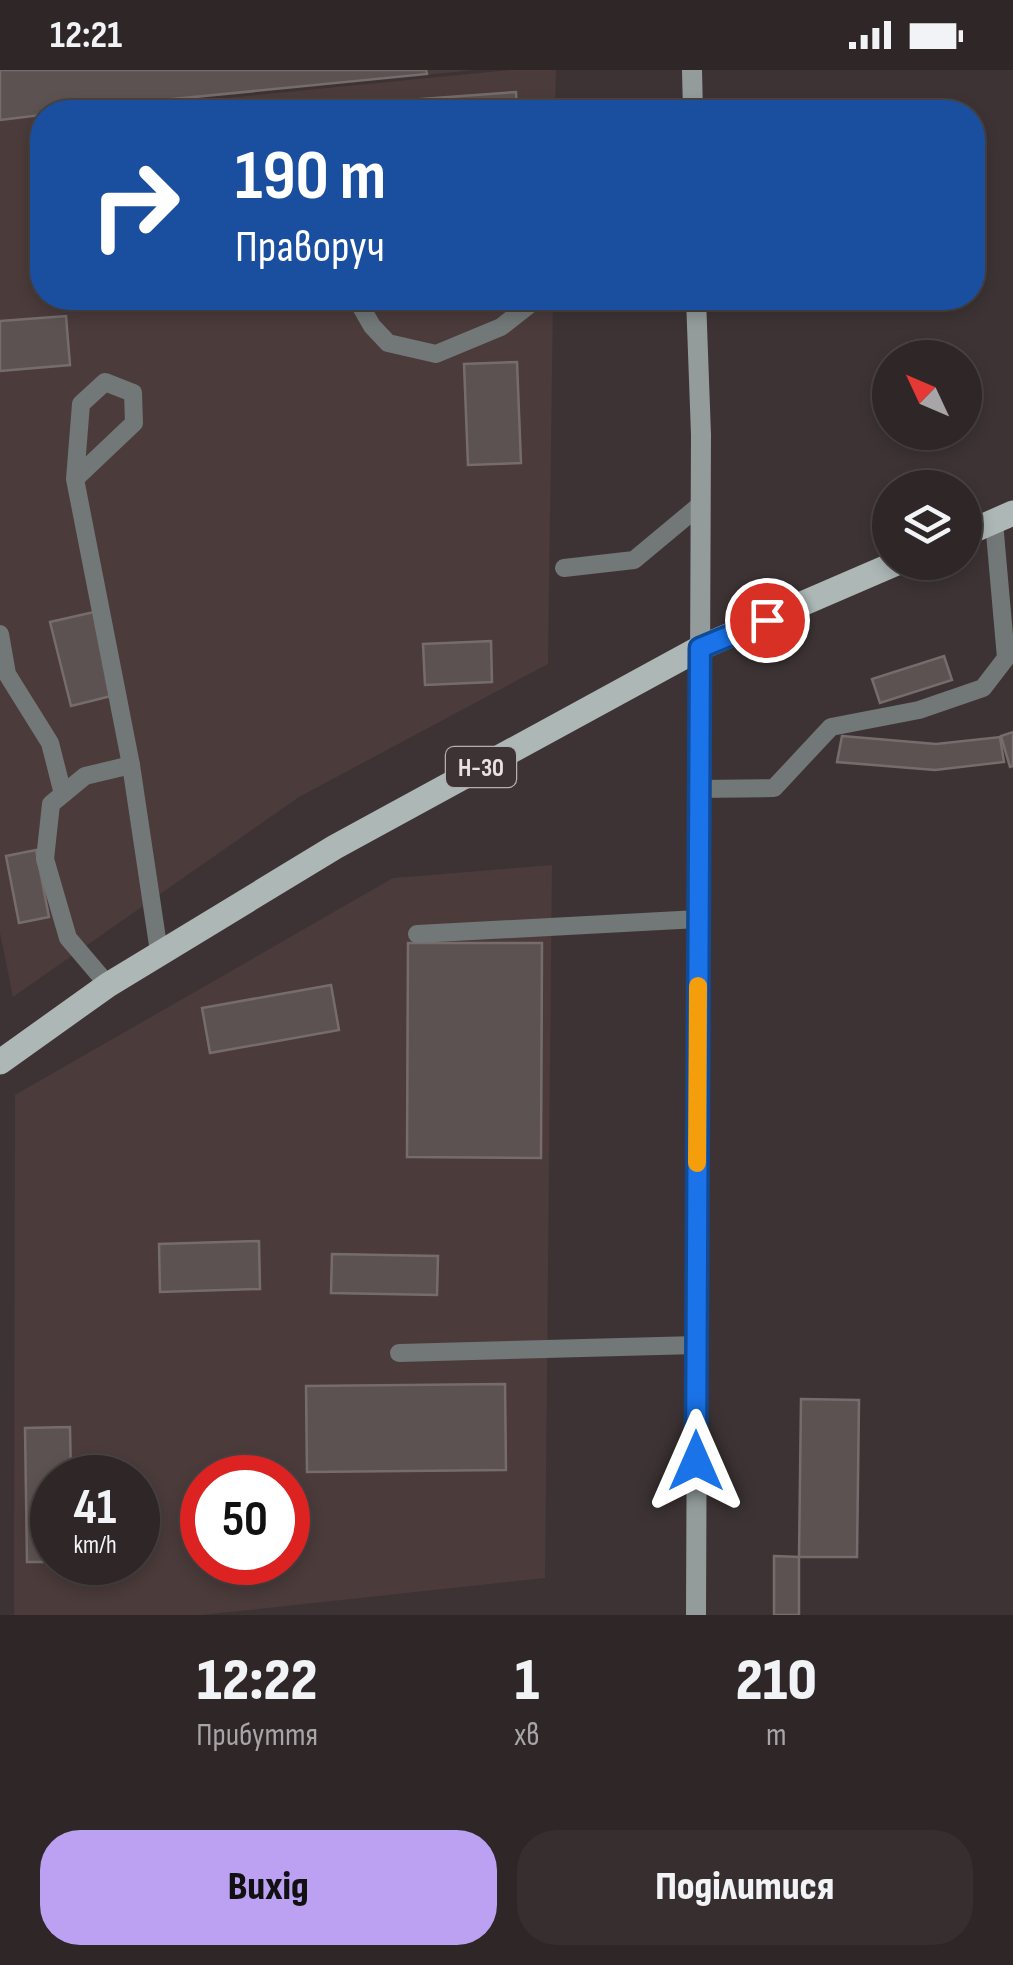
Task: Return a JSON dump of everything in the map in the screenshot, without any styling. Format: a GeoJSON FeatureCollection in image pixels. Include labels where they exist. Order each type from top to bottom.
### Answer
{"type":"FeatureCollection","features":[{"type":"Feature","properties":{"kind":"main road"},"geometry":{"type":"LineString","coordinates":[[692,70],[692,100]]}},
{"type":"Feature","properties":{"kind":"main road"},"geometry":{"type":"LineString","coordinates":[[696,310],[700,648],[696,1615]]}},
{"type":"Feature","properties":{"kind":"main road","name":"Н-30"},"geometry":{"type":"LineString","coordinates":[[0,1062],[159,952],[335,847],[700,648],[872,574]]}},
{"type":"Feature","properties":{"kind":"lane"},"geometry":{"type":"LineString","coordinates":[[363,310],[388,343],[436,354],[500,327],[522,310]]}},
{"type":"Feature","properties":{"kind":"lane"},"geometry":{"type":"LineString","coordinates":[[75,479],[134,424],[133,393],[106,382],[81,404],[75,479],[131,765],[159,952]]}},
{"type":"Feature","properties":{"kind":"lane"},"geometry":{"type":"LineString","coordinates":[[564,568],[634,560],[700,505]]}},
{"type":"Feature","properties":{"kind":"lane"},"geometry":{"type":"LineString","coordinates":[[698,789],[774,788],[830,727],[919,710],[983,688],[1006,658],[1004,518]]}},
{"type":"Feature","properties":{"kind":"lane"},"geometry":{"type":"LineString","coordinates":[[0,634],[7,674],[50,744],[63,794]]}},
{"type":"Feature","properties":{"kind":"lane"},"geometry":{"type":"LineString","coordinates":[[108,985],[68,938],[45,859],[50,804],[85,776],[131,765]]}},
{"type":"Feature","properties":{"kind":"lane"},"geometry":{"type":"LineString","coordinates":[[417,934],[698,918]]}},
{"type":"Feature","properties":{"kind":"lane"},"geometry":{"type":"LineString","coordinates":[[399,1353],[697,1345]]}},
{"type":"Feature","properties":{"kind":"shaded area"},"geometry":{"type":"Polygon","coordinates":[[[0,70],[475,70],[166,100],[30,100],[30,116],[14,118],[30,117],[30,310],[553,310],[548,664],[299,797],[13,997],[0,933],[0,70]]]}},
{"type":"Feature","properties":{"kind":"shaded area"},"geometry":{"type":"Polygon","coordinates":[[[509,70],[556,70],[555,100],[206,100],[509,70]]]}},
{"type":"Feature","properties":{"kind":"shaded area"},"geometry":{"type":"Polygon","coordinates":[[[552,865],[545,1578],[202,1615],[14,1615],[15,1095],[393,878],[552,865]]]}},
{"type":"Feature","properties":{"kind":"building"},"geometry":{"type":"Polygon","coordinates":[[[0,70],[426,70],[427,74],[164,100],[30,100],[30,116],[0,120],[0,70]]]}},
{"type":"Feature","properties":{"kind":"building"},"geometry":{"type":"Polygon","coordinates":[[[516,92],[516,100],[408,100],[516,92]]]}},
{"type":"Feature","properties":{"kind":"building"},"geometry":{"type":"Polygon","coordinates":[[[66,316],[70,365],[0,371],[0,321],[66,316]]]}},
{"type":"Feature","properties":{"kind":"building"},"geometry":{"type":"Polygon","coordinates":[[[517,362],[521,463],[468,465],[464,364],[517,362]]]}},
{"type":"Feature","properties":{"kind":"building"},"geometry":{"type":"Polygon","coordinates":[[[94,612],[115,695],[71,706],[50,622],[94,612]]]}},
{"type":"Feature","properties":{"kind":"building"},"geometry":{"type":"Polygon","coordinates":[[[491,641],[492,682],[425,685],[423,644],[491,641]]]}},
{"type":"Feature","properties":{"kind":"building"},"geometry":{"type":"Polygon","coordinates":[[[944,656],[952,680],[880,703],[872,679],[944,656]]]}},
{"type":"Feature","properties":{"kind":"building"},"geometry":{"type":"Polygon","coordinates":[[[1013,732],[1013,766],[1010,767],[1001,736],[1013,732]]]}},
{"type":"Feature","properties":{"kind":"building"},"geometry":{"type":"Polygon","coordinates":[[[842,736],[936,744],[1000,737],[1004,762],[935,770],[837,762],[842,736]]]}},
{"type":"Feature","properties":{"kind":"building"},"geometry":{"type":"Polygon","coordinates":[[[36,850],[49,917],[19,923],[6,856],[36,850]]]}},
{"type":"Feature","properties":{"kind":"building"},"geometry":{"type":"Polygon","coordinates":[[[408,943],[542,943],[541,1158],[407,1157],[408,943]]]}},
{"type":"Feature","properties":{"kind":"building"},"geometry":{"type":"Polygon","coordinates":[[[331,985],[339,1030],[210,1053],[202,1008],[331,985]]]}},
{"type":"Feature","properties":{"kind":"building"},"geometry":{"type":"Polygon","coordinates":[[[259,1241],[260,1289],[160,1292],[159,1244],[259,1241]]]}},
{"type":"Feature","properties":{"kind":"building"},"geometry":{"type":"Polygon","coordinates":[[[332,1254],[438,1256],[437,1295],[331,1293],[332,1254]]]}},
{"type":"Feature","properties":{"kind":"building"},"geometry":{"type":"Polygon","coordinates":[[[505,1384],[506,1470],[310,1472],[306,1386],[505,1384]]]}},
{"type":"Feature","properties":{"kind":"building"},"geometry":{"type":"Polygon","coordinates":[[[801,1399],[859,1400],[857,1557],[799,1557],[801,1399]]]}},
{"type":"Feature","properties":{"kind":"building"},"geometry":{"type":"Polygon","coordinates":[[[70,1427],[71,1455],[30,1455],[30,1562],[27,1562],[25,1428],[70,1427]]]}},
{"type":"Feature","properties":{"kind":"building"},"geometry":{"type":"Polygon","coordinates":[[[774,1556],[799,1557],[799,1615],[774,1615],[774,1556]]]}},
{"type":"Feature","properties":{"kind":"slow traffic"},"geometry":{"type":"LineString","coordinates":[[697,1163],[698,986]]}},
{"type":"Feature","properties":{"kind":"route"},"geometry":{"type":"LineString","coordinates":[[696,1461],[700,648],[767,620]]}}]}
